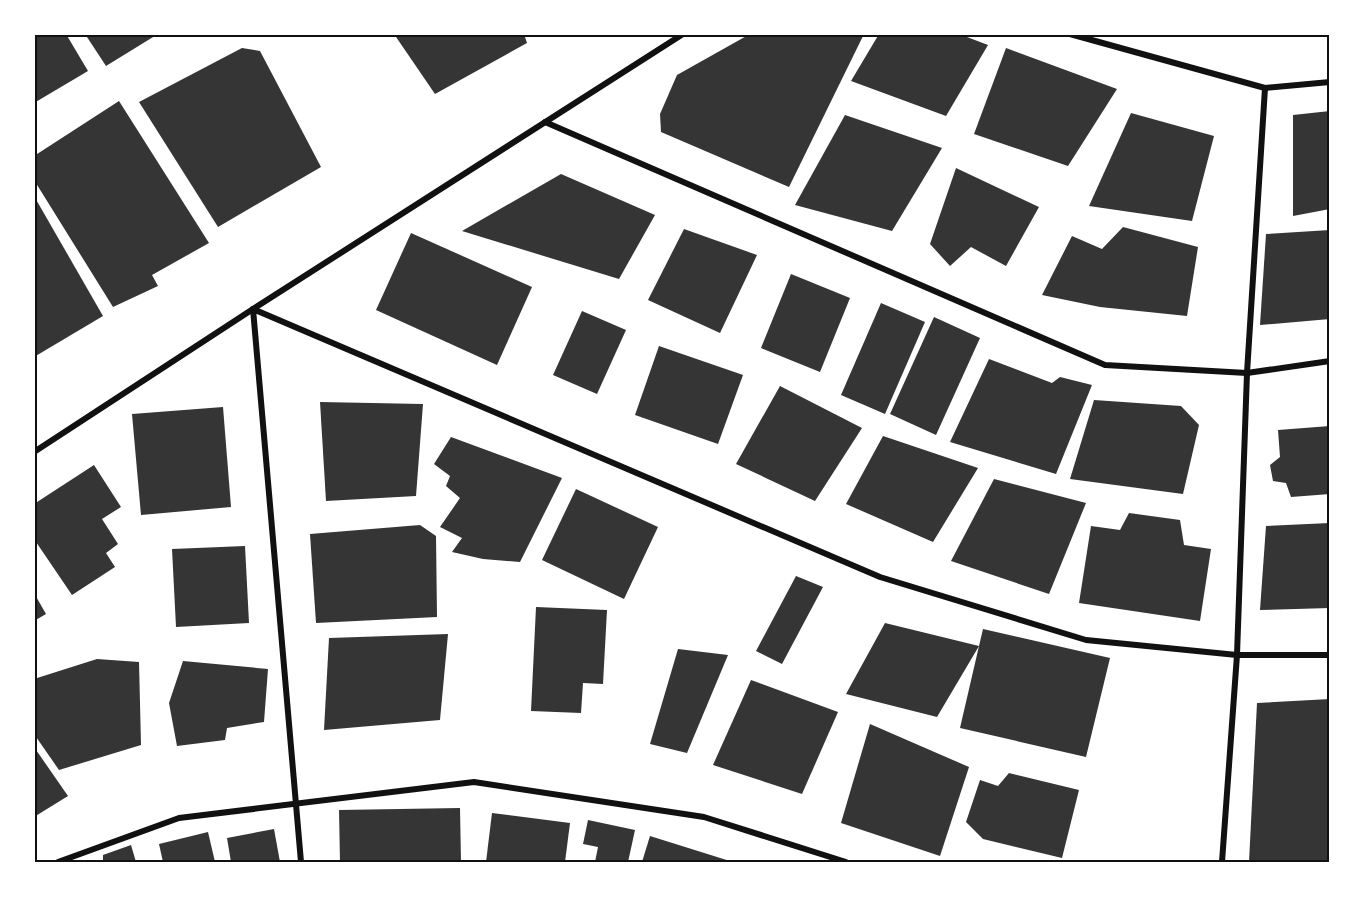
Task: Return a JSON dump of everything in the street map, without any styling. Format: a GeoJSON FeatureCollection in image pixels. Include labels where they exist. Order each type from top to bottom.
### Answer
{"type":"FeatureCollection","features":[{"type":"Feature","properties":{"kind":"street"},"geometry":{"type":"LineString","coordinates":[[34,452],[683,34]]}},
{"type":"Feature","properties":{"kind":"street"},"geometry":{"type":"LineString","coordinates":[[1070,34],[1265,88],[1329,82]]}},
{"type":"Feature","properties":{"kind":"street"},"geometry":{"type":"LineString","coordinates":[[1222,862],[1237,655],[1247,373],[1265,88]]}},
{"type":"Feature","properties":{"kind":"street"},"geometry":{"type":"LineString","coordinates":[[545,122],[1105,365],[1247,373],[1329,361]]}},
{"type":"Feature","properties":{"kind":"street"},"geometry":{"type":"LineString","coordinates":[[253,309],[880,577],[1086,640],[1237,655],[1329,655]]}},
{"type":"Feature","properties":{"kind":"street"},"geometry":{"type":"LineString","coordinates":[[253,309],[301,862]]}},
{"type":"Feature","properties":{"kind":"street"},"geometry":{"type":"LineString","coordinates":[[58,862],[179,818],[474,782],[704,817],[846,862]]}},
{"type":"Feature","properties":{"kind":"building"},"geometry":{"type":"Polygon","coordinates":[[[34,34],[66,34],[88,71],[34,103],[34,34]]]}},
{"type":"Feature","properties":{"kind":"building"},"geometry":{"type":"Polygon","coordinates":[[[85,34],[158,34],[106,66],[85,34]]]}},
{"type":"Feature","properties":{"kind":"building"},"geometry":{"type":"Polygon","coordinates":[[[394,34],[524,34],[527,43],[435,94],[394,34]]]}},
{"type":"Feature","properties":{"kind":"building"},"geometry":{"type":"Polygon","coordinates":[[[750,34],[864,34],[789,187],[661,132],[660,114],[677,75],[750,34]]]}},
{"type":"Feature","properties":{"kind":"building"},"geometry":{"type":"Polygon","coordinates":[[[879,34],[959,34],[988,45],[946,116],[851,81],[879,34]]]}},
{"type":"Feature","properties":{"kind":"building"},"geometry":{"type":"Polygon","coordinates":[[[242,48],[260,51],[321,167],[218,227],[139,102],[242,48]]]}},
{"type":"Feature","properties":{"kind":"building"},"geometry":{"type":"Polygon","coordinates":[[[1006,48],[1117,89],[1068,166],[974,134],[1006,48]]]}},
{"type":"Feature","properties":{"kind":"building"},"geometry":{"type":"Polygon","coordinates":[[[119,101],[209,243],[152,275],[158,286],[113,307],[34,180],[34,156],[119,101]]]}},
{"type":"Feature","properties":{"kind":"building"},"geometry":{"type":"Polygon","coordinates":[[[1330,111],[1330,209],[1293,216],[1293,115],[1330,111]]]}},
{"type":"Feature","properties":{"kind":"building"},"geometry":{"type":"Polygon","coordinates":[[[1131,113],[1214,136],[1192,221],[1089,206],[1131,113]]]}},
{"type":"Feature","properties":{"kind":"building"},"geometry":{"type":"Polygon","coordinates":[[[845,115],[942,148],[892,231],[795,205],[845,115]]]}},
{"type":"Feature","properties":{"kind":"building"},"geometry":{"type":"Polygon","coordinates":[[[956,168],[1039,207],[1006,266],[971,247],[950,266],[930,244],[956,168]]]}},
{"type":"Feature","properties":{"kind":"building"},"geometry":{"type":"Polygon","coordinates":[[[561,174],[655,215],[619,279],[462,231],[561,174]]]}},
{"type":"Feature","properties":{"kind":"building"},"geometry":{"type":"Polygon","coordinates":[[[34,196],[103,316],[34,357],[34,196]]]}},
{"type":"Feature","properties":{"kind":"building"},"geometry":{"type":"Polygon","coordinates":[[[1123,227],[1198,247],[1187,316],[1100,307],[1042,295],[1072,236],[1102,249],[1123,227]]]}},
{"type":"Feature","properties":{"kind":"building"},"geometry":{"type":"Polygon","coordinates":[[[684,229],[757,255],[720,333],[648,300],[684,229]]]}},
{"type":"Feature","properties":{"kind":"building"},"geometry":{"type":"Polygon","coordinates":[[[1330,230],[1330,319],[1260,325],[1266,234],[1330,230]]]}},
{"type":"Feature","properties":{"kind":"building"},"geometry":{"type":"Polygon","coordinates":[[[411,233],[532,287],[497,365],[376,310],[411,233]]]}},
{"type":"Feature","properties":{"kind":"building"},"geometry":{"type":"Polygon","coordinates":[[[791,274],[850,298],[820,372],[761,348],[791,274]]]}},
{"type":"Feature","properties":{"kind":"building"},"geometry":{"type":"Polygon","coordinates":[[[881,303],[925,322],[885,414],[841,395],[881,303]]]}},
{"type":"Feature","properties":{"kind":"building"},"geometry":{"type":"Polygon","coordinates":[[[582,311],[626,330],[597,394],[553,375],[582,311]]]}},
{"type":"Feature","properties":{"kind":"building"},"geometry":{"type":"Polygon","coordinates":[[[934,317],[980,338],[936,435],[890,414],[934,317]]]}},
{"type":"Feature","properties":{"kind":"building"},"geometry":{"type":"Polygon","coordinates":[[[659,346],[743,375],[718,444],[635,415],[659,346]]]}},
{"type":"Feature","properties":{"kind":"building"},"geometry":{"type":"Polygon","coordinates":[[[989,359],[1052,383],[1060,377],[1092,385],[1056,474],[950,442],[989,359]]]}},
{"type":"Feature","properties":{"kind":"building"},"geometry":{"type":"Polygon","coordinates":[[[780,386],[862,428],[815,501],[736,464],[780,386]]]}},
{"type":"Feature","properties":{"kind":"building"},"geometry":{"type":"Polygon","coordinates":[[[1094,400],[1181,406],[1199,425],[1183,494],[1070,479],[1094,400]]]}},
{"type":"Feature","properties":{"kind":"building"},"geometry":{"type":"Polygon","coordinates":[[[320,402],[423,404],[416,496],[326,501],[320,402]]]}},
{"type":"Feature","properties":{"kind":"building"},"geometry":{"type":"Polygon","coordinates":[[[223,407],[231,507],[141,515],[132,414],[223,407]]]}},
{"type":"Feature","properties":{"kind":"building"},"geometry":{"type":"Polygon","coordinates":[[[1330,426],[1330,494],[1291,497],[1286,483],[1273,481],[1270,465],[1280,457],[1278,430],[1330,426]]]}},
{"type":"Feature","properties":{"kind":"building"},"geometry":{"type":"Polygon","coordinates":[[[883,436],[978,468],[933,542],[846,504],[883,436]]]}},
{"type":"Feature","properties":{"kind":"building"},"geometry":{"type":"Polygon","coordinates":[[[451,437],[562,478],[520,562],[483,559],[452,552],[462,538],[440,527],[460,498],[446,486],[450,476],[434,464],[451,437]]]}},
{"type":"Feature","properties":{"kind":"building"},"geometry":{"type":"Polygon","coordinates":[[[94,465],[121,507],[102,519],[118,544],[106,553],[115,567],[72,595],[34,539],[34,504],[94,465]]]}},
{"type":"Feature","properties":{"kind":"building"},"geometry":{"type":"Polygon","coordinates":[[[994,479],[1086,503],[1049,594],[951,561],[994,479]]]}},
{"type":"Feature","properties":{"kind":"building"},"geometry":{"type":"Polygon","coordinates":[[[576,489],[658,527],[624,599],[542,560],[576,489]]]}},
{"type":"Feature","properties":{"kind":"building"},"geometry":{"type":"Polygon","coordinates":[[[1129,513],[1180,520],[1184,545],[1211,549],[1200,621],[1079,603],[1091,526],[1120,530],[1129,513]]]}},
{"type":"Feature","properties":{"kind":"building"},"geometry":{"type":"Polygon","coordinates":[[[1330,523],[1330,608],[1260,610],[1266,526],[1330,523]]]}},
{"type":"Feature","properties":{"kind":"building"},"geometry":{"type":"Polygon","coordinates":[[[420,525],[436,536],[437,617],[316,623],[310,534],[420,525]]]}},
{"type":"Feature","properties":{"kind":"building"},"geometry":{"type":"Polygon","coordinates":[[[245,546],[249,623],[176,627],[172,549],[245,546]]]}},
{"type":"Feature","properties":{"kind":"building"},"geometry":{"type":"Polygon","coordinates":[[[796,576],[823,587],[782,664],[756,651],[796,576]]]}},
{"type":"Feature","properties":{"kind":"building"},"geometry":{"type":"Polygon","coordinates":[[[34,593],[46,614],[34,621],[34,593]]]}},
{"type":"Feature","properties":{"kind":"building"},"geometry":{"type":"Polygon","coordinates":[[[536,607],[607,610],[603,684],[583,683],[581,713],[531,711],[536,607]]]}},
{"type":"Feature","properties":{"kind":"building"},"geometry":{"type":"Polygon","coordinates":[[[885,623],[979,646],[937,717],[846,694],[885,623]]]}},
{"type":"Feature","properties":{"kind":"building"},"geometry":{"type":"Polygon","coordinates":[[[983,629],[1110,658],[1086,757],[960,728],[983,629]]]}},
{"type":"Feature","properties":{"kind":"building"},"geometry":{"type":"Polygon","coordinates":[[[448,634],[440,720],[324,730],[329,638],[448,634]]]}},
{"type":"Feature","properties":{"kind":"building"},"geometry":{"type":"Polygon","coordinates":[[[678,649],[728,655],[687,753],[650,744],[678,649]]]}},
{"type":"Feature","properties":{"kind":"building"},"geometry":{"type":"Polygon","coordinates":[[[97,659],[139,662],[141,745],[59,770],[34,734],[34,679],[97,659]]]}},
{"type":"Feature","properties":{"kind":"building"},"geometry":{"type":"Polygon","coordinates":[[[183,661],[268,669],[264,722],[227,728],[225,740],[177,746],[169,703],[183,661]]]}},
{"type":"Feature","properties":{"kind":"building"},"geometry":{"type":"Polygon","coordinates":[[[751,680],[838,712],[802,794],[713,765],[751,680]]]}},
{"type":"Feature","properties":{"kind":"building"},"geometry":{"type":"Polygon","coordinates":[[[1330,699],[1330,862],[1249,862],[1257,703],[1330,699]]]}},
{"type":"Feature","properties":{"kind":"building"},"geometry":{"type":"Polygon","coordinates":[[[870,724],[969,767],[940,856],[841,823],[870,724]]]}},
{"type":"Feature","properties":{"kind":"building"},"geometry":{"type":"Polygon","coordinates":[[[34,747],[68,796],[34,817],[34,747]]]}},
{"type":"Feature","properties":{"kind":"building"},"geometry":{"type":"Polygon","coordinates":[[[1009,773],[1079,790],[1062,858],[983,839],[966,822],[980,780],[998,786],[1009,773]]]}},
{"type":"Feature","properties":{"kind":"building"},"geometry":{"type":"Polygon","coordinates":[[[460,808],[461,862],[340,862],[339,810],[460,808]]]}},
{"type":"Feature","properties":{"kind":"building"},"geometry":{"type":"Polygon","coordinates":[[[492,813],[570,823],[565,862],[486,862],[492,813]]]}},
{"type":"Feature","properties":{"kind":"building"},"geometry":{"type":"Polygon","coordinates":[[[588,820],[635,830],[628,862],[595,862],[598,847],[583,844],[588,820]]]}},
{"type":"Feature","properties":{"kind":"building"},"geometry":{"type":"Polygon","coordinates":[[[274,829],[280,862],[231,862],[227,838],[274,829]]]}},
{"type":"Feature","properties":{"kind":"building"},"geometry":{"type":"Polygon","coordinates":[[[208,832],[215,862],[163,862],[159,844],[208,832]]]}},
{"type":"Feature","properties":{"kind":"building"},"geometry":{"type":"Polygon","coordinates":[[[650,836],[733,862],[642,862],[650,836]]]}},
{"type":"Feature","properties":{"kind":"building"},"geometry":{"type":"Polygon","coordinates":[[[131,845],[136,862],[97,862],[103,860],[103,855],[131,845]]]}}]}
